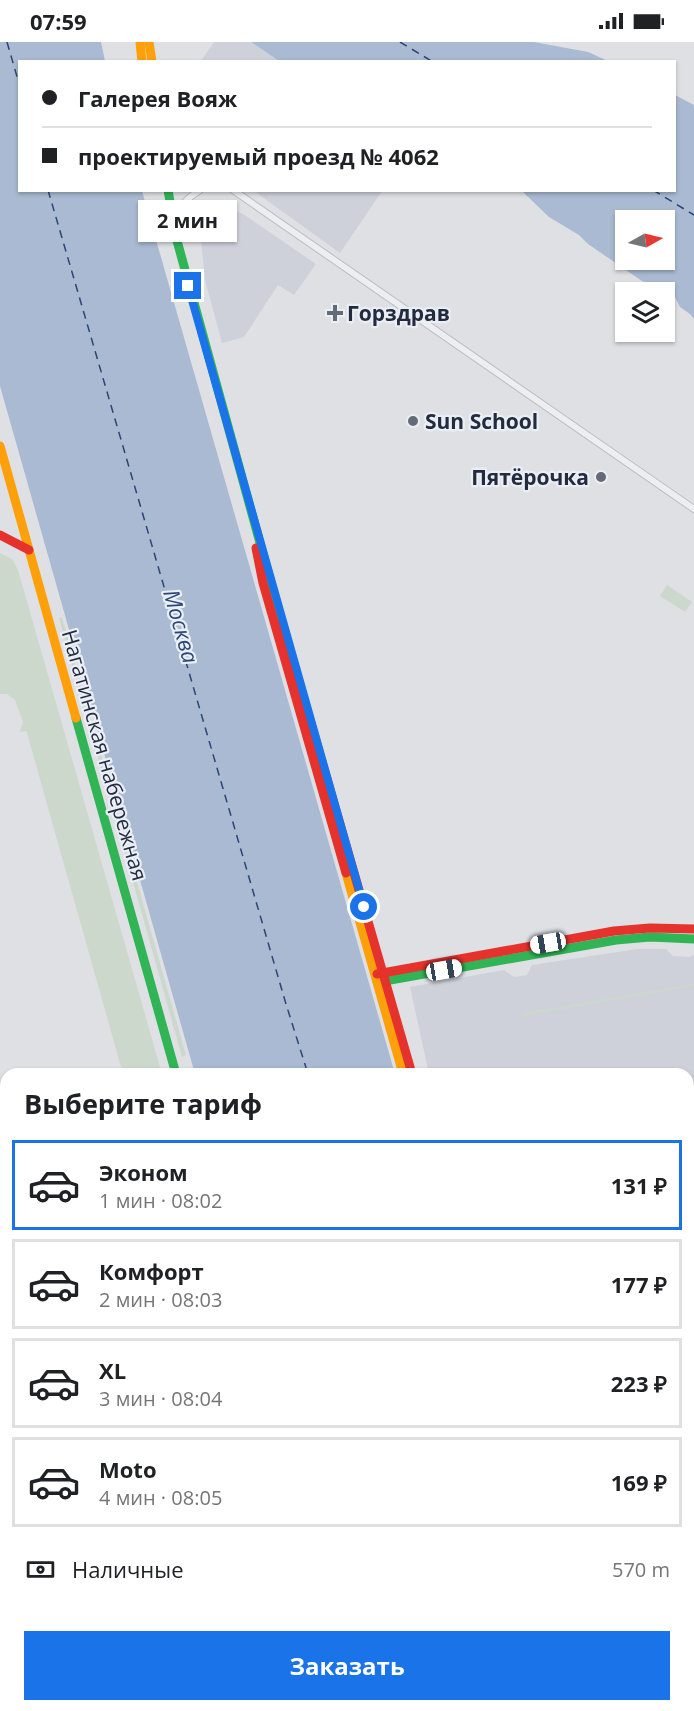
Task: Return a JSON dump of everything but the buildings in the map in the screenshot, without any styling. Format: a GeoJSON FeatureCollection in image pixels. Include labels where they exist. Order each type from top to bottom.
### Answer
{"type":"FeatureCollection","features":[{"type":"Feature","properties":{"kind":"main road"},"geometry":{"type":"LineString","coordinates":[[140,42],[142,60]]}},
{"type":"Feature","properties":{"kind":"main road"},"geometry":{"type":"LineString","coordinates":[[149,42],[152,60]]}},
{"type":"Feature","properties":{"kind":"main road"},"geometry":{"type":"LineString","coordinates":[[168,192],[174,225],[205,347],[241,470],[263,583],[379,977],[410,1068]]}},
{"type":"Feature","properties":{"kind":"main road","name":"Нагатинская набережная"},"geometry":{"type":"LineString","coordinates":[[0,446],[174,1068]]}},
{"type":"Feature","properties":{"kind":"main road"},"geometry":{"type":"LineString","coordinates":[[2,536],[12,537],[25,533]]}},
{"type":"Feature","properties":{"kind":"main road"},"geometry":{"type":"LineString","coordinates":[[2,536],[29,550]]}},
{"type":"Feature","properties":{"kind":"main road"},"geometry":{"type":"LineString","coordinates":[[379,977],[614,931],[650,928],[694,929]]}},
{"type":"Feature","properties":{"kind":"main road"},"geometry":{"type":"LineString","coordinates":[[379,977],[616,940],[650,937],[694,939]]}},
{"type":"Feature","properties":{"kind":"main road"},"geometry":{"type":"LineString","coordinates":[[379,977],[402,1068]]}},
{"type":"Feature","properties":{"kind":"street"},"geometry":{"type":"LineString","coordinates":[[174,225],[175,215],[187,199],[197,192]]}},
{"type":"Feature","properties":{"kind":"street"},"geometry":{"type":"LineString","coordinates":[[236,192],[694,509]]}},
{"type":"Feature","properties":{"kind":"shaded area"},"geometry":{"type":"Polygon","coordinates":[[[214,42],[251,42],[278,60],[201,60],[214,42]]]}},
{"type":"Feature","properties":{"kind":"shaded area"},"geometry":{"type":"Polygon","coordinates":[[[255,192],[381,192],[340,253],[255,192]]]}},
{"type":"Feature","properties":{"kind":"shaded area"},"geometry":{"type":"Polygon","coordinates":[[[220,203],[243,214],[316,264],[294,295],[278,285],[244,337],[222,343],[205,280],[199,220],[202,210],[209,205],[220,203]]]}},
{"type":"Feature","properties":{"kind":"shaded area"},"geometry":{"type":"Polygon","coordinates":[[[0,553],[12,559],[18,570],[160,1068],[121,1068],[27,733],[26,731],[20,732],[23,722],[15,700],[7,694],[0,694],[0,553]]]}},
{"type":"Feature","properties":{"kind":"shaded area"},"geometry":{"type":"Polygon","coordinates":[[[667,585],[692,602],[685,612],[660,596],[667,585]]]}},
{"type":"Feature","properties":{"kind":"shaded area"},"geometry":{"type":"Polygon","coordinates":[[[62,617],[186,1055],[182,1057],[59,618],[62,617]]]}},
{"type":"Feature","properties":{"kind":"shaded area"},"geometry":{"type":"Polygon","coordinates":[[[637,949],[666,949],[673,956],[694,955],[694,1068],[428,1068],[410,987],[504,970],[514,977],[527,975],[532,965],[637,949]]]}},
{"type":"Feature","properties":{"kind":"shaded area"},"geometry":{"type":"Polygon","coordinates":[[[694,984],[694,986],[522,1016],[522,1013],[694,984]]]}},
{"type":"Feature","properties":{"kind":"water","name":"Москва"},"geometry":{"type":"Polygon","coordinates":[[[0,42],[101,42],[105,60],[18,60],[18,192],[142,192],[393,1068],[193,1068],[0,386],[0,42]]]}},
{"type":"Feature","properties":{"kind":"water"},"geometry":{"type":"Polygon","coordinates":[[[251,42],[534,42],[588,52],[606,60],[278,60],[251,42]]]}},
{"type":"Feature","properties":{"kind":"water"},"geometry":{"type":"Polygon","coordinates":[[[676,96],[694,105],[694,319],[680,307],[675,297],[675,282],[645,282],[626,270],[675,270],[675,210],[615,210],[615,262],[579,235],[549,217],[523,192],[676,192],[676,96]]]}},
{"type":"Feature","properties":{"kind":"ferry route"},"geometry":{"type":"LineString","coordinates":[[7,42],[18,80]]}},
{"type":"Feature","properties":{"kind":"ferry route"},"geometry":{"type":"LineString","coordinates":[[400,42],[430,60]]}},
{"type":"Feature","properties":{"kind":"ferry route"},"geometry":{"type":"LineString","coordinates":[[49,192],[306,1068]]}},
{"type":"Feature","properties":{"kind":"ferry route"},"geometry":{"type":"LineString","coordinates":[[656,192],[694,215]]}},
{"type":"Feature","properties":{"kind":"traffic: fast"},"geometry":{"type":"LineString","coordinates":[[168,192],[176,237],[282,623]]}},
{"type":"Feature","properties":{"kind":"traffic: fast"},"geometry":{"type":"LineString","coordinates":[[76,718],[174,1068]]}},
{"type":"Feature","properties":{"kind":"traffic: fast"},"geometry":{"type":"LineString","coordinates":[[379,982],[616,940],[650,937],[694,939]]}},
{"type":"Feature","properties":{"kind":"traffic: slow"},"geometry":{"type":"LineString","coordinates":[[140,42],[142,60]]}},
{"type":"Feature","properties":{"kind":"traffic: slow"},"geometry":{"type":"LineString","coordinates":[[149,42],[152,60]]}},
{"type":"Feature","properties":{"kind":"traffic: slow"},"geometry":{"type":"LineString","coordinates":[[0,446],[76,718]]}},
{"type":"Feature","properties":{"kind":"traffic: slow"},"geometry":{"type":"LineString","coordinates":[[346,873],[401,1068]]}},
{"type":"Feature","properties":{"kind":"traffic: jam"},"geometry":{"type":"LineString","coordinates":[[0,535],[29,550]]}},
{"type":"Feature","properties":{"kind":"traffic: jam"},"geometry":{"type":"LineString","coordinates":[[256,548],[263,583],[346,873]]}},
{"type":"Feature","properties":{"kind":"traffic: jam"},"geometry":{"type":"LineString","coordinates":[[282,623],[410,1068]]}},
{"type":"Feature","properties":{"kind":"traffic: jam"},"geometry":{"type":"LineString","coordinates":[[377,974],[614,931],[650,928],[694,929]]}},
{"type":"Feature","properties":{"kind":"place","name":"Горздрав"},"geometry":{"type":"Point","coordinates":[335,313]}},
{"type":"Feature","properties":{"kind":"place","name":"Sun School"},"geometry":{"type":"Point","coordinates":[413,421]}},
{"type":"Feature","properties":{"kind":"place","name":"Пятёрочка"},"geometry":{"type":"Point","coordinates":[601,477]}},
{"type":"Feature","properties":{"kind":"route"},"geometry":{"type":"LineString","coordinates":[[188,286],[364,907]]}}]}
